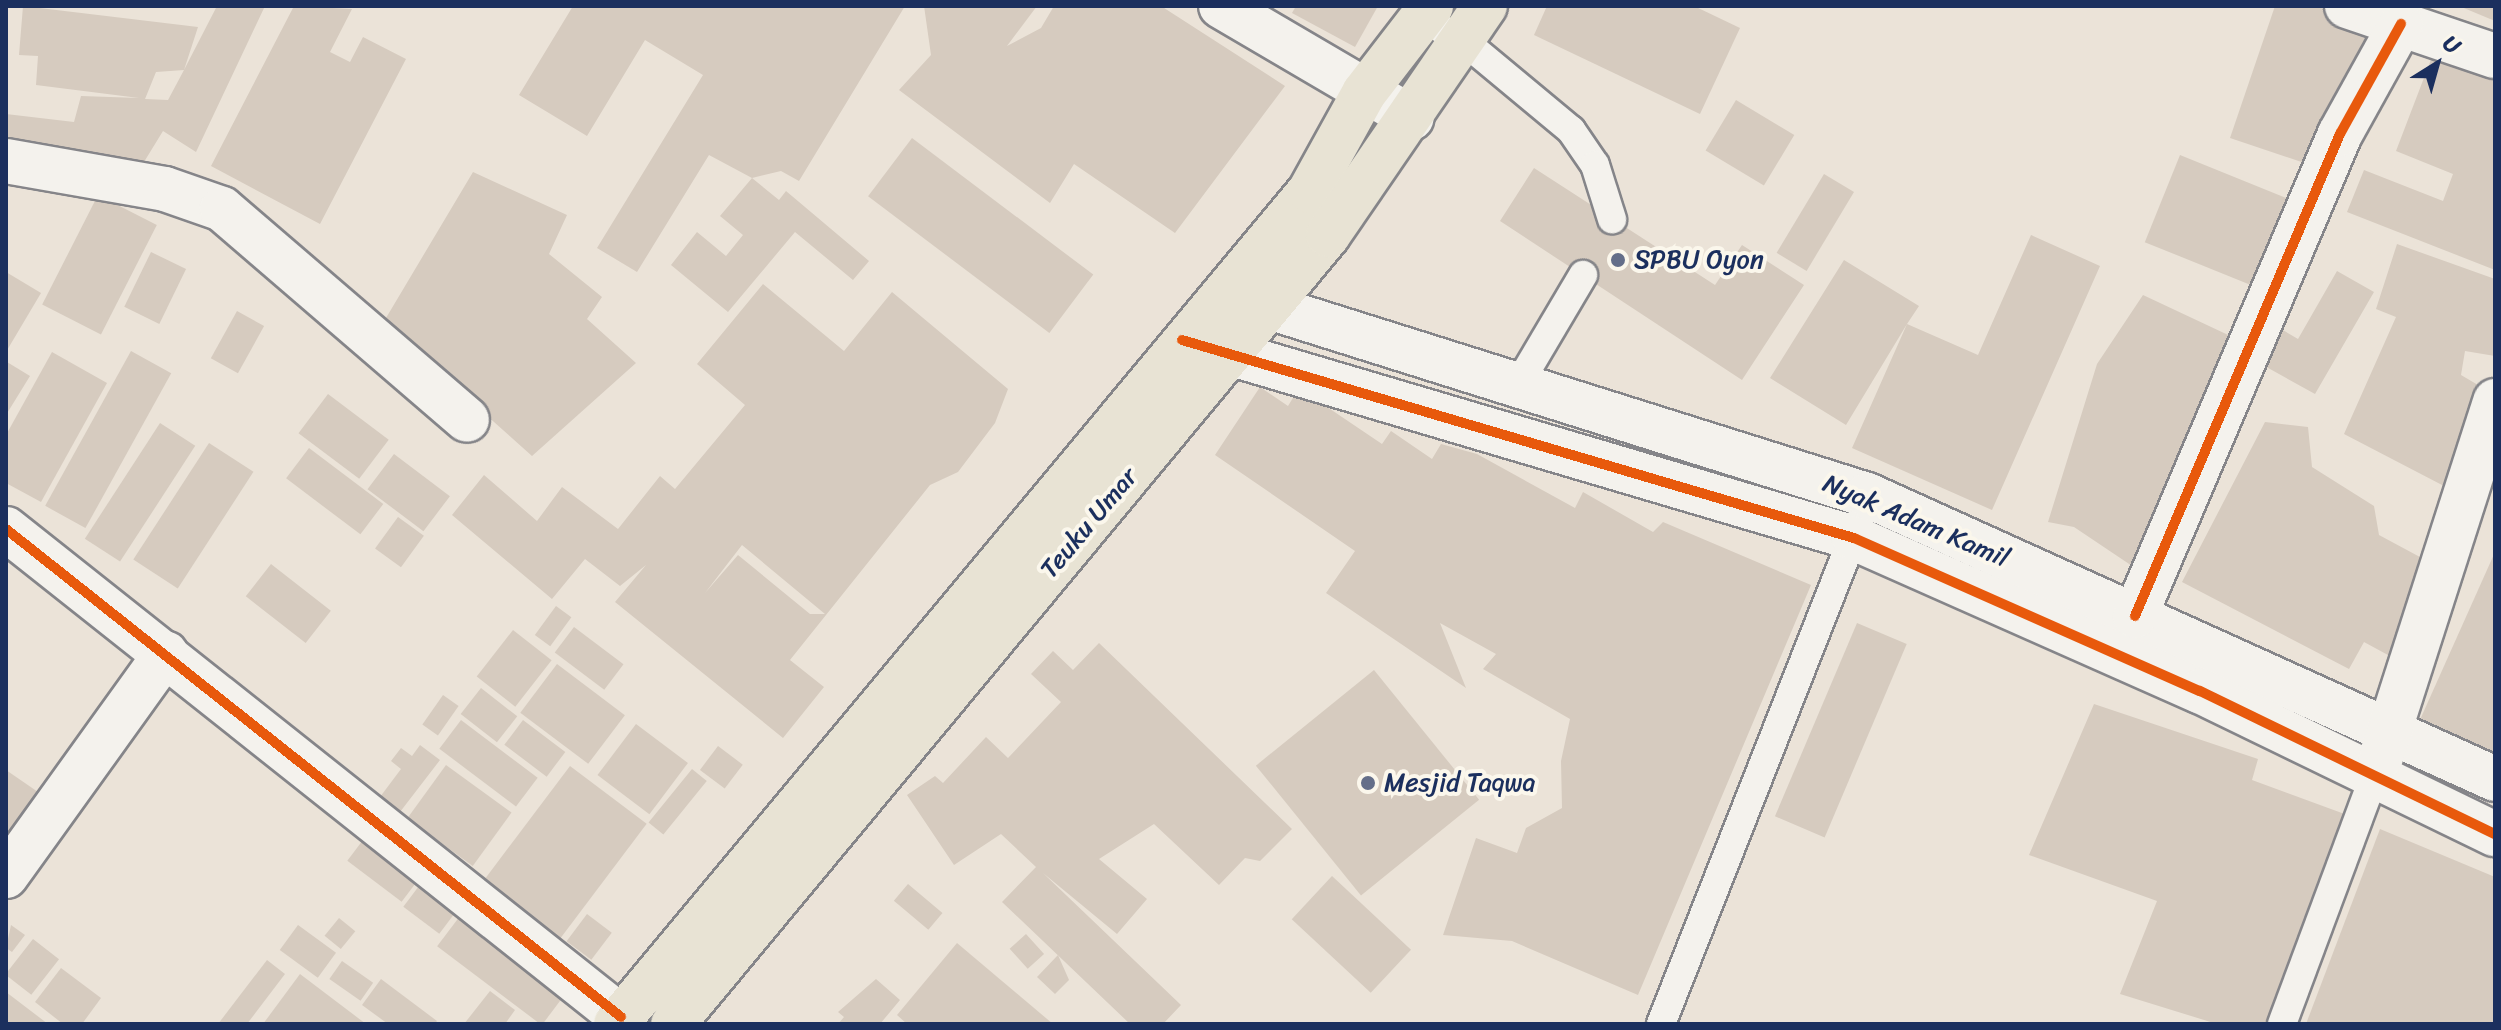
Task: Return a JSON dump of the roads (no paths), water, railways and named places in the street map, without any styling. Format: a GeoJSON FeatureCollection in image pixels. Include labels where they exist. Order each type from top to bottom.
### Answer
{"type":"FeatureCollection","features":[{"type":"Feature","properties":{"kind":"highway"},"geometry":{"type":"LineString","coordinates":[[618,1021],[1182,340],[1310,191],[1364,93],[1428,13]]}},
{"type":"Feature","properties":{"kind":"highway","name":"Teuku Umar"},"geometry":{"type":"LineString","coordinates":[[673,1024],[1270,305],[1412,118],[1475,24]]}},
{"type":"Feature","properties":{"kind":"street"},"geometry":{"type":"LineString","coordinates":[[1221,6],[1364,93],[1412,118]]}},
{"type":"Feature","properties":{"kind":"street"},"geometry":{"type":"LineString","coordinates":[[2347,6],[2495,56]]}},
{"type":"Feature","properties":{"kind":"street"},"geometry":{"type":"LineString","coordinates":[[2135,616],[2340,134],[2401,24]]}},
{"type":"Feature","properties":{"kind":"street"},"geometry":{"type":"LineString","coordinates":[[6,161],[165,189],[222,209],[467,420]]}},
{"type":"Feature","properties":{"kind":"street","name":"Nyak Adam Kamil"},"geometry":{"type":"LineString","coordinates":[[1223,293],[1270,305],[1867,495],[2390,728],[2495,779]]}},
{"type":"Feature","properties":{"kind":"street"},"geometry":{"type":"LineString","coordinates":[[1182,340],[1854,538],[2495,834]]}},
{"type":"Feature","properties":{"kind":"street"},"geometry":{"type":"LineString","coordinates":[[2374,776],[2495,401]]}},
{"type":"Feature","properties":{"kind":"street"},"geometry":{"type":"LineString","coordinates":[[6,529],[166,653],[618,1021]]}},
{"type":"Feature","properties":{"kind":"street"},"geometry":{"type":"LineString","coordinates":[[6,876],[166,653]]}},
{"type":"Feature","properties":{"kind":"lane"},"geometry":{"type":"LineString","coordinates":[[1428,13],[1475,24],[1571,130],[1595,165],[1612,219]]}},
{"type":"Feature","properties":{"kind":"lane"},"geometry":{"type":"LineString","coordinates":[[1518,385],[1583,275]]}},
{"type":"Feature","properties":{"kind":"lane"},"geometry":{"type":"LineString","coordinates":[[1661,1024],[1854,538],[1867,495]]}},
{"type":"Feature","properties":{"kind":"lane"},"geometry":{"type":"LineString","coordinates":[[2282,1024],[2374,776]]}},
{"type":"Feature","properties":{"kind":"place","name":"SPBU Oyon"},"geometry":{"type":"Point","coordinates":[1618,260]}},
{"type":"Feature","properties":{"kind":"place","name":"Mesjid Taqwa"},"geometry":{"type":"Point","coordinates":[1368,783]}}]}
